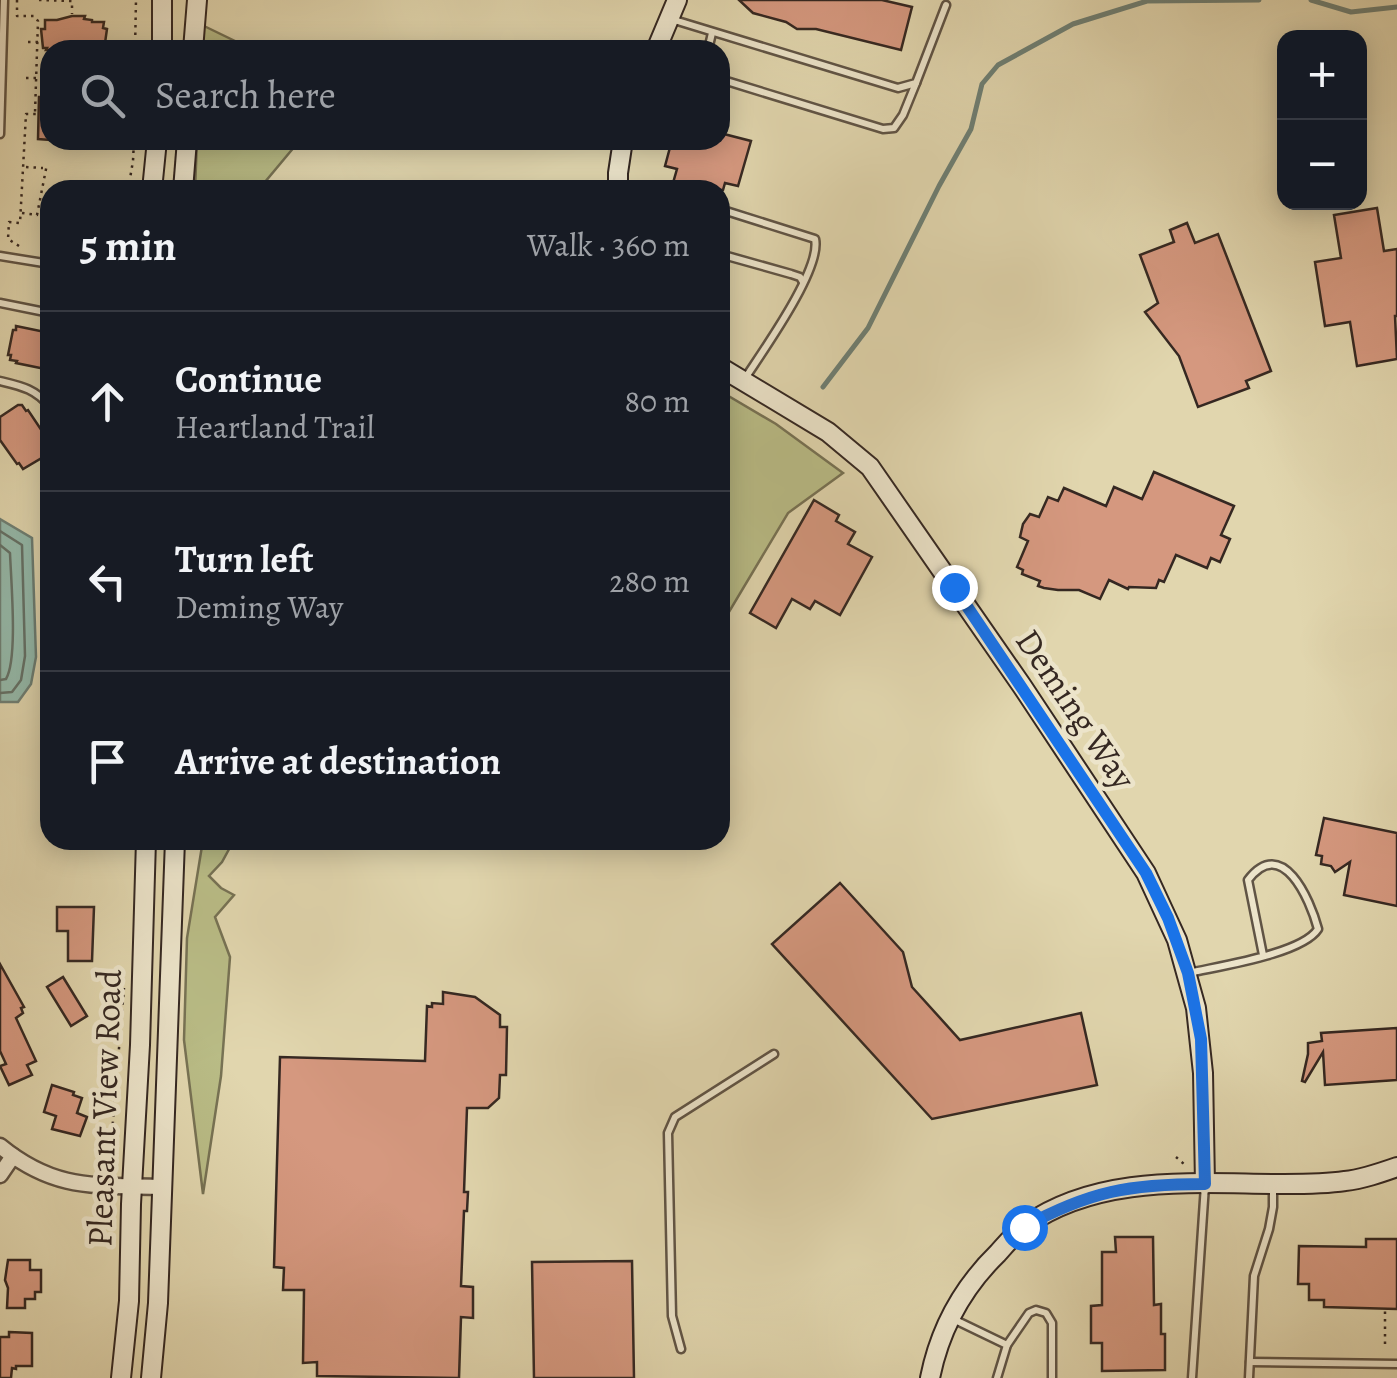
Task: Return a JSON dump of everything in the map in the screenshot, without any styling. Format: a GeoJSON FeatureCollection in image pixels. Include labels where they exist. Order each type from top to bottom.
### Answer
{"type":"FeatureCollection","features":[{"type":"Feature","properties":{"kind":"street"},"geometry":{"type":"LineString","coordinates":[[162,0],[162,40]]}},
{"type":"Feature","properties":{"kind":"street"},"geometry":{"type":"LineString","coordinates":[[194,40],[198,0]]}},
{"type":"Feature","properties":{"kind":"street"},"geometry":{"type":"LineString","coordinates":[[660,40],[677,0]]}},
{"type":"Feature","properties":{"kind":"street"},"geometry":{"type":"LineString","coordinates":[[153,180],[155,150]]}},
{"type":"Feature","properties":{"kind":"street"},"geometry":{"type":"LineString","coordinates":[[184,180],[186,150]]}},
{"type":"Feature","properties":{"kind":"street"},"geometry":{"type":"LineString","coordinates":[[618,180],[621,150]]}},
{"type":"Feature","properties":{"kind":"street","name":"Deming Way"},"geometry":{"type":"LineString","coordinates":[[730,373],[828,432],[870,467],[1146,873],[1168,918],[1196,1008],[1202,1056],[1205,1184]]}},
{"type":"Feature","properties":{"kind":"street","name":"Pleasant View Road"},"geometry":{"type":"LineString","coordinates":[[121,1378],[129,1301],[146,850]]}},
{"type":"Feature","properties":{"kind":"street","name":"Pleasant View Road"},"geometry":{"type":"LineString","coordinates":[[152,1378],[175,850]]}},
{"type":"Feature","properties":{"kind":"street"},"geometry":{"type":"LineString","coordinates":[[0,1146],[71,1183],[161,1186]]}},
{"type":"Feature","properties":{"kind":"street"},"geometry":{"type":"LineString","coordinates":[[0,1174],[14,1156]]}},
{"type":"Feature","properties":{"kind":"street"},"geometry":{"type":"LineString","coordinates":[[930,1378],[936,1350],[965,1290],[1024,1227],[1050,1212],[1082,1198],[1115,1190],[1346,1181],[1397,1168]]}},
{"type":"Feature","properties":{"kind":"lane"},"geometry":{"type":"LineString","coordinates":[[0,134],[4,0]]}},
{"type":"Feature","properties":{"kind":"lane"},"geometry":{"type":"LineString","coordinates":[[730,82],[882,129],[894,128],[903,115],[946,5]]}},
{"type":"Feature","properties":{"kind":"lane"},"geometry":{"type":"LineString","coordinates":[[669,19],[898,88],[916,83]]}},
{"type":"Feature","properties":{"kind":"lane"},"geometry":{"type":"LineString","coordinates":[[710,40],[712,32]]}},
{"type":"Feature","properties":{"kind":"lane"},"geometry":{"type":"LineString","coordinates":[[730,212],[814,239],[817,250],[803,283],[743,381]]}},
{"type":"Feature","properties":{"kind":"lane"},"geometry":{"type":"LineString","coordinates":[[0,256],[40,262]]}},
{"type":"Feature","properties":{"kind":"lane"},"geometry":{"type":"LineString","coordinates":[[730,257],[791,274],[803,283]]}},
{"type":"Feature","properties":{"kind":"lane"},"geometry":{"type":"LineString","coordinates":[[0,303],[40,311]]}},
{"type":"Feature","properties":{"kind":"lane"},"geometry":{"type":"LineString","coordinates":[[0,380],[40,394]]}},
{"type":"Feature","properties":{"kind":"lane"},"geometry":{"type":"LineString","coordinates":[[1188,973],[1263,955],[1297,946],[1313,937],[1318,929],[1311,904],[1285,867],[1277,864],[1265,866],[1248,880],[1263,955]]}},
{"type":"Feature","properties":{"kind":"lane"},"geometry":{"type":"LineString","coordinates":[[681,1348],[672,1316],[668,1133],[675,1117],[774,1054]]}},
{"type":"Feature","properties":{"kind":"lane"},"geometry":{"type":"LineString","coordinates":[[1192,1378],[1205,1184]]}},
{"type":"Feature","properties":{"kind":"lane"},"geometry":{"type":"LineString","coordinates":[[1249,1378],[1254,1276],[1271,1218],[1273,1184]]}},
{"type":"Feature","properties":{"kind":"lane"},"geometry":{"type":"LineString","coordinates":[[996,1378],[1007,1345],[1029,1313],[1036,1310],[1046,1313],[1052,1323],[1052,1378]]}},
{"type":"Feature","properties":{"kind":"lane"},"geometry":{"type":"LineString","coordinates":[[950,1317],[1007,1345]]}},
{"type":"Feature","properties":{"kind":"lane"},"geometry":{"type":"LineString","coordinates":[[1250,1362],[1397,1364]]}},
{"type":"Feature","properties":{"kind":"path"},"geometry":{"type":"LineString","coordinates":[[18,0],[17,16],[37,18],[40,42],[37,114],[26,114],[20,223],[10,222],[8,239],[19,248]]}},
{"type":"Feature","properties":{"kind":"path"},"geometry":{"type":"LineString","coordinates":[[39,0],[72,1],[72,14]]}},
{"type":"Feature","properties":{"kind":"path"},"geometry":{"type":"LineString","coordinates":[[135,40],[136,0]]}},
{"type":"Feature","properties":{"kind":"path"},"geometry":{"type":"LineString","coordinates":[[28,42],[40,42]]}},
{"type":"Feature","properties":{"kind":"path"},"geometry":{"type":"LineString","coordinates":[[26,78],[38,78]]}},
{"type":"Feature","properties":{"kind":"path"},"geometry":{"type":"LineString","coordinates":[[130,180],[134,150]]}},
{"type":"Feature","properties":{"kind":"path"},"geometry":{"type":"LineString","coordinates":[[24,167],[46,166],[43,180]]}},
{"type":"Feature","properties":{"kind":"path"},"geometry":{"type":"LineString","coordinates":[[21,213],[37,215],[40,199]]}},
{"type":"Feature","properties":{"kind":"path"},"geometry":{"type":"LineString","coordinates":[[106,1185],[124,990]]}},
{"type":"Feature","properties":{"kind":"path"},"geometry":{"type":"LineString","coordinates":[[1176,1157],[1184,1164]]}},
{"type":"Feature","properties":{"kind":"path"},"geometry":{"type":"LineString","coordinates":[[1385,1344],[1386,1310]]}},
{"type":"Feature","properties":{"kind":"green space"},"geometry":{"type":"Polygon","coordinates":[[[202,25],[233,40],[201,40],[202,25]]]}},
{"type":"Feature","properties":{"kind":"green space"},"geometry":{"type":"Polygon","coordinates":[[[197,150],[292,150],[267,180],[195,180],[197,150]]]}},
{"type":"Feature","properties":{"kind":"green space"},"geometry":{"type":"Polygon","coordinates":[[[730,397],[776,424],[843,473],[788,513],[730,610],[730,397]]]}},
{"type":"Feature","properties":{"kind":"green space"},"geometry":{"type":"Polygon","coordinates":[[[201,850],[229,850],[209,876],[234,895],[215,917],[230,957],[221,1076],[203,1194],[184,1040],[187,938],[201,850]]]}},
{"type":"Feature","properties":{"kind":"water"},"geometry":{"type":"Polygon","coordinates":[[[0,519],[32,538],[36,657],[31,684],[18,702],[0,702],[0,519]]]}},
{"type":"Feature","properties":{"kind":"building"},"geometry":{"type":"Polygon","coordinates":[[[739,0],[882,0],[912,7],[901,50],[816,29],[797,29],[753,13],[739,0]]]}},
{"type":"Feature","properties":{"kind":"building"},"geometry":{"type":"Polygon","coordinates":[[[85,16],[92,22],[104,22],[105,40],[42,40],[45,20],[85,16]]]}},
{"type":"Feature","properties":{"kind":"building"},"geometry":{"type":"Polygon","coordinates":[[[39,97],[40,97],[40,139],[39,97]]]}},
{"type":"Feature","properties":{"kind":"building"},"geometry":{"type":"Polygon","coordinates":[[[730,136],[751,141],[738,186],[730,184],[730,180],[674,180],[677,169],[665,166],[669,150],[730,150],[730,136]]]}},
{"type":"Feature","properties":{"kind":"building"},"geometry":{"type":"Polygon","coordinates":[[[1377,208],[1384,251],[1397,249],[1397,359],[1357,366],[1350,322],[1325,326],[1315,262],[1341,258],[1334,215],[1377,208]]]}},
{"type":"Feature","properties":{"kind":"building"},"geometry":{"type":"Polygon","coordinates":[[[1187,223],[1195,243],[1218,234],[1271,371],[1246,381],[1249,388],[1198,407],[1179,356],[1145,312],[1158,303],[1140,255],[1174,242],[1170,230],[1187,223]]]}},
{"type":"Feature","properties":{"kind":"building"},"geometry":{"type":"Polygon","coordinates":[[[16,326],[40,331],[40,368],[10,360],[16,326]]]}},
{"type":"Feature","properties":{"kind":"building"},"geometry":{"type":"Polygon","coordinates":[[[18,405],[28,410],[40,428],[40,459],[23,469],[17,464],[0,440],[0,417],[18,405]]]}},
{"type":"Feature","properties":{"kind":"building"},"geometry":{"type":"Polygon","coordinates":[[[1154,472],[1234,506],[1221,535],[1230,539],[1220,562],[1211,558],[1207,568],[1176,555],[1164,582],[1159,580],[1156,588],[1128,589],[1109,580],[1100,599],[1079,590],[1044,588],[1038,586],[1040,581],[1022,574],[1023,570],[1017,567],[1028,541],[1020,537],[1023,524],[1030,514],[1039,517],[1048,497],[1058,501],[1064,488],[1106,506],[1114,487],[1142,499],[1154,472]]]}},
{"type":"Feature","properties":{"kind":"building"},"geometry":{"type":"Polygon","coordinates":[[[814,500],[839,515],[836,521],[855,532],[848,544],[872,557],[840,615],[815,601],[810,609],[792,599],[776,628],[750,613],[814,500]]]}},
{"type":"Feature","properties":{"kind":"building"},"geometry":{"type":"Polygon","coordinates":[[[1324,818],[1397,833],[1397,906],[1344,895],[1350,862],[1335,872],[1331,866],[1321,864],[1322,856],[1316,855],[1324,818]]]}},
{"type":"Feature","properties":{"kind":"building"},"geometry":{"type":"Polygon","coordinates":[[[840,883],[903,952],[912,987],[960,1040],[1081,1013],[1097,1085],[932,1119],[772,944],[840,883]]]}},
{"type":"Feature","properties":{"kind":"building"},"geometry":{"type":"Polygon","coordinates":[[[57,907],[94,907],[92,961],[68,961],[68,931],[57,931],[57,907]]]}},
{"type":"Feature","properties":{"kind":"building"},"geometry":{"type":"Polygon","coordinates":[[[0,964],[24,1007],[16,1018],[36,1061],[27,1065],[32,1075],[9,1085],[0,1066],[6,1064],[0,1051],[0,964]]]}},
{"type":"Feature","properties":{"kind":"building"},"geometry":{"type":"Polygon","coordinates":[[[63,977],[87,1016],[71,1026],[47,987],[63,977]]]}},
{"type":"Feature","properties":{"kind":"building"},"geometry":{"type":"Polygon","coordinates":[[[443,992],[475,997],[500,1015],[500,1027],[507,1027],[506,1075],[500,1075],[499,1098],[488,1108],[467,1108],[464,1192],[468,1192],[461,1286],[473,1287],[473,1318],[461,1317],[459,1378],[317,1376],[317,1362],[303,1363],[304,1290],[283,1290],[284,1268],[274,1267],[280,1057],[425,1061],[427,1006],[443,1004],[443,992]]]}},
{"type":"Feature","properties":{"kind":"building"},"geometry":{"type":"Polygon","coordinates":[[[1397,1028],[1397,1080],[1325,1085],[1323,1052],[1305,1082],[1302,1081],[1308,1043],[1322,1041],[1321,1033],[1397,1028]]]}},
{"type":"Feature","properties":{"kind":"building"},"geometry":{"type":"Polygon","coordinates":[[[52,1085],[82,1098],[77,1113],[87,1117],[80,1136],[52,1129],[56,1116],[44,1112],[52,1085]]]}},
{"type":"Feature","properties":{"kind":"building"},"geometry":{"type":"Polygon","coordinates":[[[1115,1237],[1153,1237],[1154,1305],[1161,1304],[1165,1370],[1102,1371],[1102,1343],[1091,1343],[1091,1306],[1102,1305],[1102,1252],[1116,1252],[1115,1237]]]}},
{"type":"Feature","properties":{"kind":"building"},"geometry":{"type":"Polygon","coordinates":[[[1366,1239],[1397,1239],[1397,1309],[1324,1307],[1324,1300],[1309,1300],[1309,1284],[1298,1284],[1299,1246],[1366,1247],[1366,1239]]]}},
{"type":"Feature","properties":{"kind":"building"},"geometry":{"type":"Polygon","coordinates":[[[8,1260],[30,1260],[30,1270],[41,1270],[41,1292],[35,1292],[35,1299],[25,1299],[25,1308],[7,1308],[8,1260]]]}},
{"type":"Feature","properties":{"kind":"building"},"geometry":{"type":"Polygon","coordinates":[[[632,1261],[634,1378],[534,1378],[532,1262],[632,1261]]]}},
{"type":"Feature","properties":{"kind":"building"},"geometry":{"type":"Polygon","coordinates":[[[9,1332],[32,1333],[32,1366],[16,1366],[11,1378],[0,1378],[0,1337],[9,1337],[9,1332]]]}},
{"type":"Feature","properties":{"kind":"waterway"},"geometry":{"type":"LineString","coordinates":[[823,387],[868,328],[971,129],[982,84],[998,65],[1073,24],[1147,1],[1259,0]]}},
{"type":"Feature","properties":{"kind":"waterway"},"geometry":{"type":"LineString","coordinates":[[1311,0],[1351,12],[1397,7]]}},
{"type":"Feature","properties":{"kind":"route"},"geometry":{"type":"LineString","coordinates":[[954,587],[1146,873],[1178,940],[1201,1039],[1205,1184],[1115,1190],[1082,1198],[1024,1227]]}}]}
